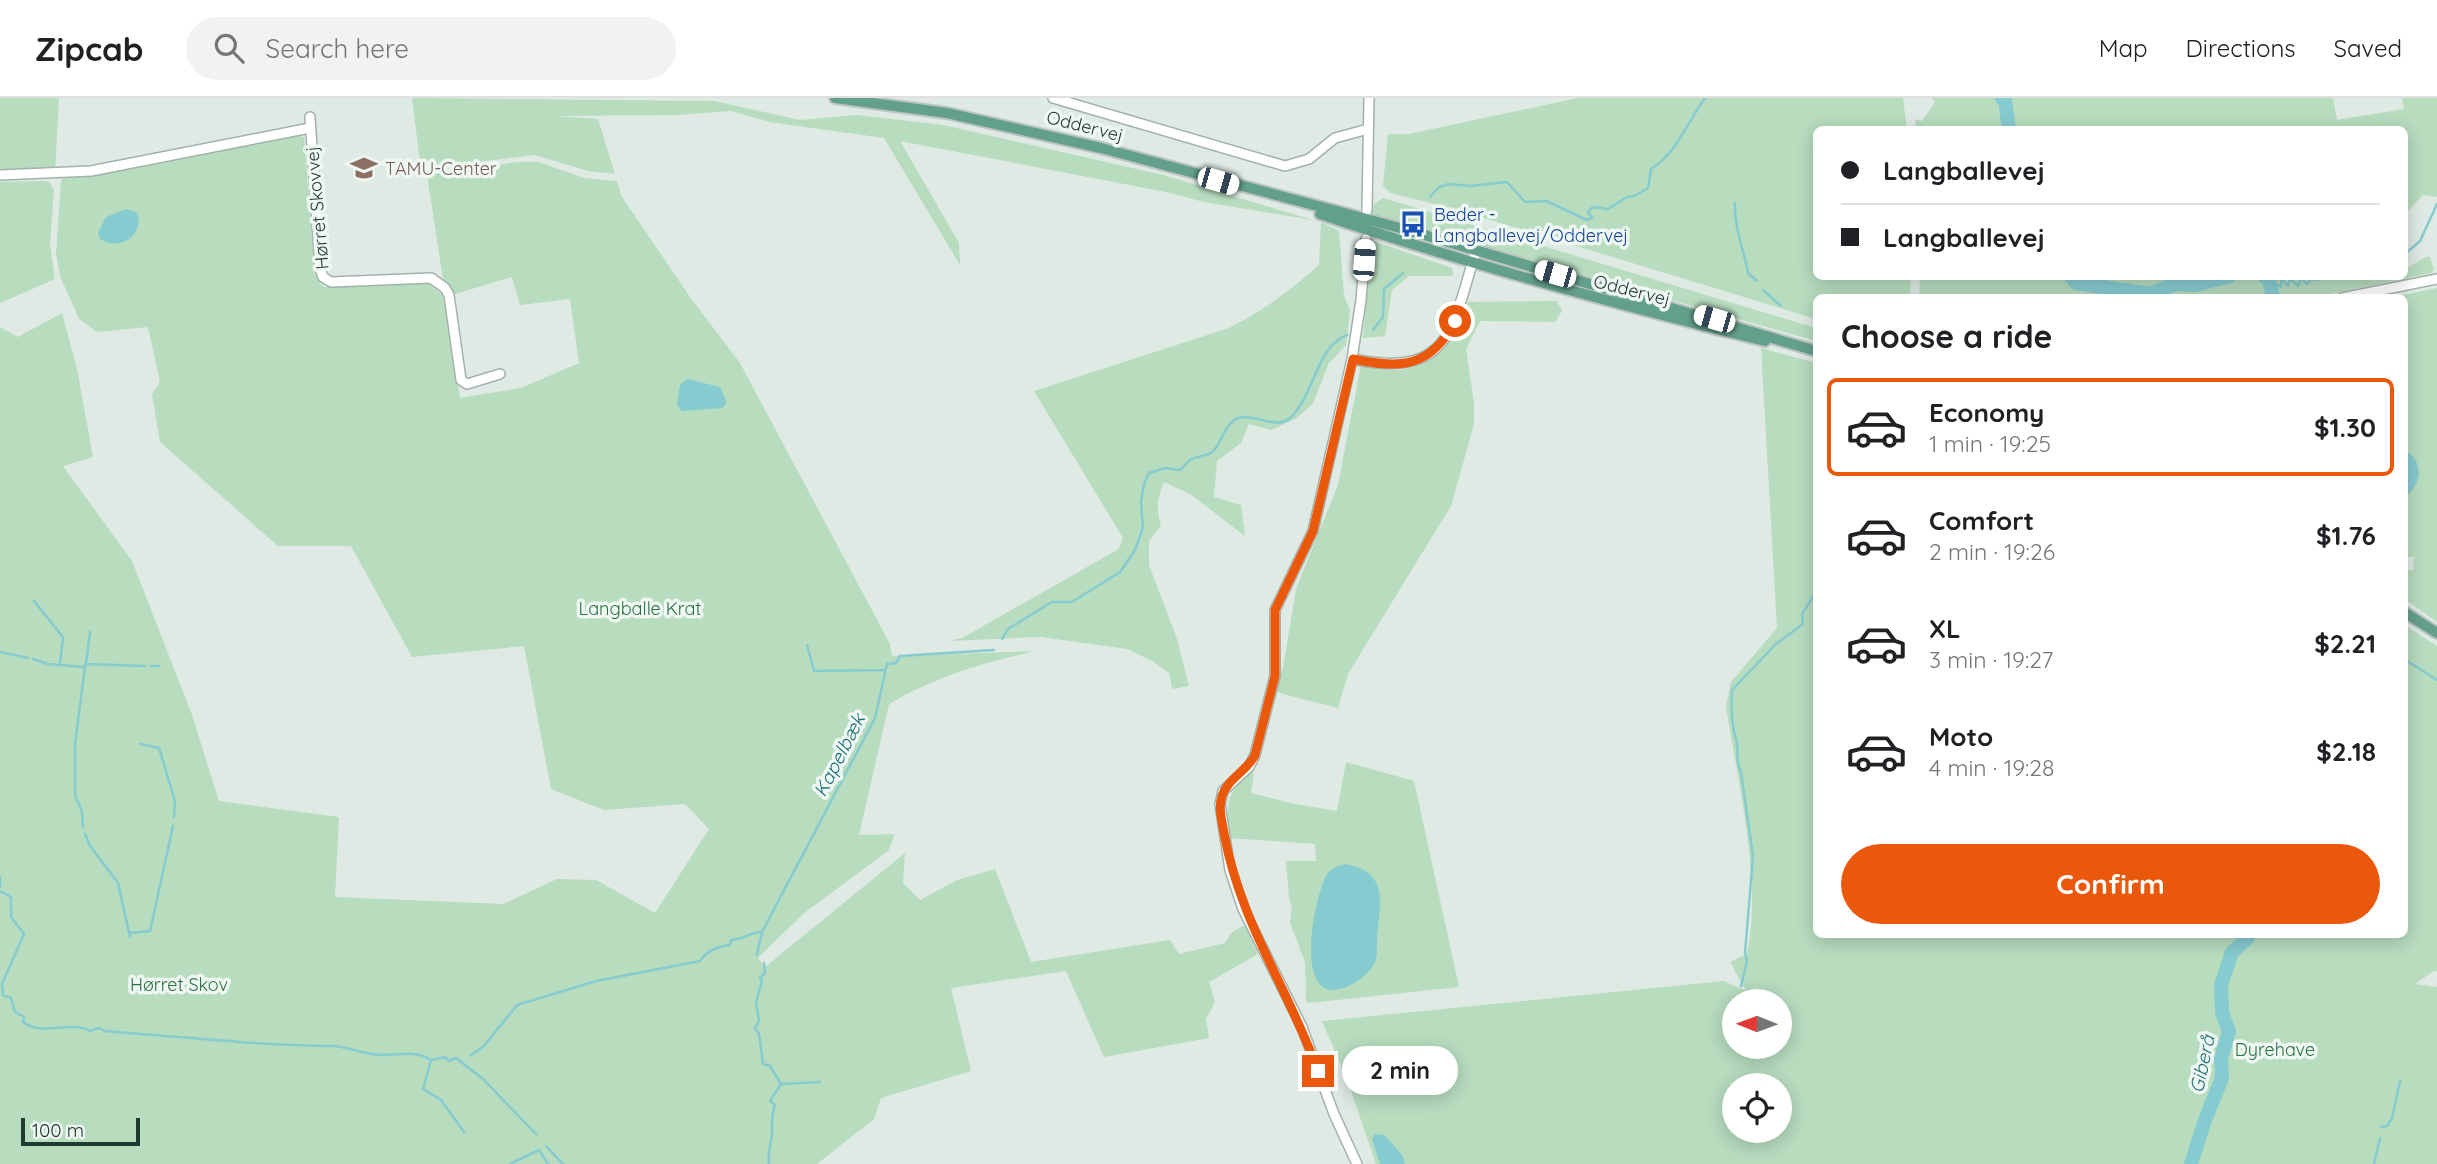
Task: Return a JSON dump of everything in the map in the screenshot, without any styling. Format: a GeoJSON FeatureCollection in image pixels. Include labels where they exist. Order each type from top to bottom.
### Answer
{"type":"FeatureCollection","features":[{"type":"Feature","properties":{"kind":"main road","name":"Oddervej"},"geometry":{"type":"LineString","coordinates":[[835,98],[947,113],[1019,127],[1411,231],[1813,351]]}},
{"type":"Feature","properties":{"kind":"main road","name":"Oddervej"},"geometry":{"type":"LineString","coordinates":[[1241,187],[1472,264],[1598,300],[1813,351]]}},
{"type":"Feature","properties":{"kind":"main road"},"geometry":{"type":"LineString","coordinates":[[2408,615],[2437,633]]}},
{"type":"Feature","properties":{"kind":"street"},"geometry":{"type":"LineString","coordinates":[[1053,98],[1285,166],[1309,159],[1335,138],[1368,129]]}},
{"type":"Feature","properties":{"kind":"street"},"geometry":{"type":"LineString","coordinates":[[1367,210],[1369,98]]}},
{"type":"Feature","properties":{"kind":"street","name":"Hørret Skovvej"},"geometry":{"type":"LineString","coordinates":[[310,117],[320,268],[323,277],[331,282],[431,278],[445,288],[449,295],[461,380],[467,384],[500,374]]}},
{"type":"Feature","properties":{"kind":"street","name":"Hørret Skovvej"},"geometry":{"type":"LineString","coordinates":[[0,175],[91,171],[310,128]]}},
{"type":"Feature","properties":{"kind":"street"},"geometry":{"type":"LineString","coordinates":[[1357,1164],[1334,1114],[1302,1027],[1244,909],[1230,870],[1220,803],[1223,792],[1249,767],[1255,755],[1275,676],[1275,610],[1313,531],[1353,359],[1366,239]]}},
{"type":"Feature","properties":{"kind":"street"},"geometry":{"type":"LineString","coordinates":[[1353,359],[1382,365],[1401,365],[1434,352],[1445,340],[1455,321],[1475,252]]}},
{"type":"Feature","properties":{"kind":"street"},"geometry":{"type":"LineString","coordinates":[[2362,294],[2437,279]]}},
{"type":"Feature","properties":{"kind":"green space"},"geometry":{"type":"Polygon","coordinates":[[[0,98],[59,98],[55,170],[0,171],[0,98]]]}},
{"type":"Feature","properties":{"kind":"green space"},"geometry":{"type":"Polygon","coordinates":[[[412,98],[714,101],[800,120],[857,115],[943,125],[1163,175],[1313,220],[1204,202],[1166,192],[900,141],[959,243],[960,265],[884,138],[769,122],[731,111],[677,115],[554,116],[598,119],[615,174],[588,171],[535,155],[429,168],[420,161],[412,98]]]}},
{"type":"Feature","properties":{"kind":"green space"},"geometry":{"type":"Polygon","coordinates":[[[1578,98],[1903,98],[1907,126],[1813,126],[1813,280],[1911,280],[1910,294],[1813,294],[1813,318],[1455,209],[1390,193],[1383,186],[1388,134],[1409,134],[1578,98]]]}},
{"type":"Feature","properties":{"kind":"green space"},"geometry":{"type":"Polygon","coordinates":[[[1932,98],[2333,98],[2337,120],[2404,109],[2402,98],[2437,98],[2437,197],[2423,195],[2408,211],[2408,126],[1916,126],[1915,119],[1922,121],[1935,102],[1932,98]]]}},
{"type":"Feature","properties":{"kind":"green space"},"geometry":{"type":"Polygon","coordinates":[[[292,135],[304,137],[315,275],[324,287],[428,283],[444,296],[460,398],[521,388],[579,363],[570,299],[520,305],[512,277],[455,294],[443,279],[427,175],[517,162],[539,162],[584,178],[617,181],[622,197],[690,297],[740,363],[890,644],[892,656],[1036,651],[960,672],[923,686],[889,704],[859,835],[895,834],[888,851],[804,913],[758,958],[765,967],[905,853],[903,883],[920,900],[957,880],[995,869],[1031,962],[1170,940],[1179,954],[1225,943],[1232,932],[1245,925],[1258,954],[1209,982],[1215,1002],[1206,1019],[1209,1038],[1104,1057],[1066,971],[951,988],[971,1071],[881,1098],[874,1119],[817,1164],[0,1164],[0,327],[18,337],[62,313],[77,369],[93,457],[63,466],[132,561],[191,712],[219,801],[339,817],[335,897],[503,904],[557,879],[596,880],[655,913],[709,829],[685,804],[604,810],[551,789],[524,646],[412,657],[351,546],[278,546],[160,442],[152,394],[160,382],[148,327],[97,332],[79,319],[60,276],[56,253],[63,177],[292,135]]]}},
{"type":"Feature","properties":{"kind":"green space"},"geometry":{"type":"Polygon","coordinates":[[[0,182],[49,182],[54,190],[50,244],[55,279],[0,303],[0,182]]]}},
{"type":"Feature","properties":{"kind":"green space"},"geometry":{"type":"Polygon","coordinates":[[[1383,198],[1813,327],[1813,340],[1372,215],[1371,206],[1383,198]]]}},
{"type":"Feature","properties":{"kind":"green space"},"geometry":{"type":"Polygon","coordinates":[[[1321,222],[1339,231],[1344,296],[1350,311],[1346,345],[1329,363],[1313,403],[1297,418],[1271,430],[1249,424],[1241,443],[1217,461],[1214,497],[1241,505],[1245,536],[1190,494],[1164,482],[1160,493],[1158,509],[1161,526],[1149,541],[1149,565],[1177,639],[1189,686],[1172,689],[1169,673],[1127,649],[1041,637],[949,641],[962,638],[1119,549],[1123,538],[1034,391],[1229,328],[1254,314],[1319,265],[1321,222]]]}},
{"type":"Feature","properties":{"kind":"green space"},"geometry":{"type":"Polygon","coordinates":[[[1371,240],[1452,268],[1453,276],[1409,276],[1392,290],[1385,336],[1363,338],[1371,240]]]}},
{"type":"Feature","properties":{"kind":"green space"},"geometry":{"type":"Polygon","coordinates":[[[2430,257],[2434,270],[2408,278],[2408,267],[2430,257]]]}},
{"type":"Feature","properties":{"kind":"green space"},"geometry":{"type":"Polygon","coordinates":[[[1920,280],[2397,280],[2330,294],[1919,294],[1920,280]]]}},
{"type":"Feature","properties":{"kind":"green space"},"geometry":{"type":"Polygon","coordinates":[[[2437,288],[2437,622],[2408,601],[2408,570],[2413,570],[2414,557],[2408,557],[2408,294],[2437,288]]]}},
{"type":"Feature","properties":{"kind":"green space"},"geometry":{"type":"Polygon","coordinates":[[[1557,301],[1562,311],[1555,322],[1480,321],[1466,349],[1474,403],[1474,424],[1451,506],[1348,674],[1338,708],[1275,690],[1283,668],[1296,589],[1338,485],[1361,365],[1400,370],[1425,362],[1444,346],[1468,302],[1557,301]]]}},
{"type":"Feature","properties":{"kind":"green space","name":"Dyrehave"},"geometry":{"type":"Polygon","coordinates":[[[1761,348],[1813,362],[1813,938],[2408,938],[2408,627],[2437,646],[2437,972],[2435,970],[2415,984],[2437,987],[2437,1164],[1376,1164],[1348,1082],[1322,1021],[1724,981],[1742,989],[1722,989],[1722,1059],[1792,1059],[1792,989],[1745,989],[1730,962],[1747,954],[1752,895],[1747,830],[1726,706],[1731,682],[1777,628],[1761,348]]]}},
{"type":"Feature","properties":{"kind":"green space"},"geometry":{"type":"Polygon","coordinates":[[[1346,762],[1414,781],[1459,987],[1309,1003],[1306,1001],[1305,962],[1290,923],[1292,907],[1286,861],[1316,861],[1315,844],[1229,838],[1229,802],[1235,789],[1249,773],[1254,774],[1251,793],[1337,811],[1346,762]]]}},
{"type":"Feature","properties":{"kind":"water"},"geometry":{"type":"Polygon","coordinates":[[[126,209],[136,212],[139,219],[135,233],[120,243],[100,239],[98,233],[106,217],[126,209]]]}},
{"type":"Feature","properties":{"kind":"water"},"geometry":{"type":"Polygon","coordinates":[[[687,379],[720,387],[727,403],[722,408],[682,411],[677,405],[680,385],[687,379]]]}},
{"type":"Feature","properties":{"kind":"water"},"geometry":{"type":"Polygon","coordinates":[[[1345,864],[1369,873],[1379,889],[1376,955],[1373,966],[1360,979],[1350,986],[1332,990],[1321,985],[1314,974],[1311,958],[1314,919],[1327,874],[1345,864]]]}},
{"type":"Feature","properties":{"kind":"water"},"geometry":{"type":"Polygon","coordinates":[[[1375,1134],[1384,1135],[1402,1155],[1405,1164],[1380,1164],[1372,1139],[1375,1134]]]}},
{"type":"Feature","properties":{"kind":"waterway","name":"Kapelbæk"},"geometry":{"type":"LineString","coordinates":[[1430,197],[1439,187],[1449,184],[1470,186],[1507,182],[1525,202],[1546,201],[1587,220],[1592,218],[1588,212],[1593,207],[1608,209],[1648,188],[1651,169],[1675,146],[1705,98]]}},
{"type":"Feature","properties":{"kind":"waterway","name":"Giberå"},"geometry":{"type":"LineString","coordinates":[[2002,98],[2005,100],[2008,126]]}},
{"type":"Feature","properties":{"kind":"waterway"},"geometry":{"type":"LineString","coordinates":[[1735,203],[1748,273],[1757,281]]}},
{"type":"Feature","properties":{"kind":"waterway"},"geometry":{"type":"LineString","coordinates":[[2408,252],[2420,241],[2437,204]]}},
{"type":"Feature","properties":{"kind":"waterway","name":"Kapelbæk"},"geometry":{"type":"LineString","coordinates":[[1373,330],[1383,317],[1384,289],[1403,273]]}},
{"type":"Feature","properties":{"kind":"waterway","name":"Giberå"},"geometry":{"type":"LineString","coordinates":[[2073,280],[2076,283],[2151,294]]}},
{"type":"Feature","properties":{"kind":"waterway","name":"Giberå"},"geometry":{"type":"LineString","coordinates":[[2151,294],[2175,284],[2195,285],[2214,280]]}},
{"type":"Feature","properties":{"kind":"waterway"},"geometry":{"type":"LineString","coordinates":[[2269,280],[2281,287],[2281,280]]}},
{"type":"Feature","properties":{"kind":"waterway","name":"Giberå"},"geometry":{"type":"LineString","coordinates":[[2269,280],[2272,294]]}},
{"type":"Feature","properties":{"kind":"waterway"},"geometry":{"type":"LineString","coordinates":[[2283,280],[2288,286],[2290,280]]}},
{"type":"Feature","properties":{"kind":"waterway"},"geometry":{"type":"LineString","coordinates":[[2292,280],[2298,286],[2301,280]]}},
{"type":"Feature","properties":{"kind":"waterway"},"geometry":{"type":"LineString","coordinates":[[2302,280],[2307,284],[2310,280]]}},
{"type":"Feature","properties":{"kind":"waterway"},"geometry":{"type":"LineString","coordinates":[[1763,290],[1780,305]]}},
{"type":"Feature","properties":{"kind":"waterway","name":"Kapelbæk"},"geometry":{"type":"LineString","coordinates":[[1002,639],[1008,629],[1052,602],[1072,602],[1120,572],[1135,550],[1143,528],[1141,502],[1149,473],[1165,468],[1180,470],[1190,460],[1210,453],[1216,448],[1230,424],[1238,418],[1280,422],[1290,418],[1305,398],[1328,350],[1347,335]]}},
{"type":"Feature","properties":{"kind":"waterway","name":"Giberå"},"geometry":{"type":"LineString","coordinates":[[2408,462],[2412,469],[2408,483]]}},
{"type":"Feature","properties":{"kind":"waterway"},"geometry":{"type":"LineString","coordinates":[[1741,986],[1747,961],[1745,953],[1753,856],[1732,722],[1732,690],[1776,644],[1803,624],[1802,614],[1813,597]]}},
{"type":"Feature","properties":{"kind":"waterway"},"geometry":{"type":"LineString","coordinates":[[34,601],[63,637],[60,664]]}},
{"type":"Feature","properties":{"kind":"waterway"},"geometry":{"type":"LineString","coordinates":[[86,663],[90,632]]}},
{"type":"Feature","properties":{"kind":"waterway"},"geometry":{"type":"LineString","coordinates":[[807,645],[814,671],[885,670]]}},
{"type":"Feature","properties":{"kind":"waterway","name":"Kapelbæk"},"geometry":{"type":"LineString","coordinates":[[757,954],[762,932],[875,718],[887,664],[896,663],[900,656],[994,650]]}},
{"type":"Feature","properties":{"kind":"waterway"},"geometry":{"type":"LineString","coordinates":[[0,652],[28,658]]}},
{"type":"Feature","properties":{"kind":"waterway"},"geometry":{"type":"LineString","coordinates":[[33,659],[48,664],[85,667],[75,744],[75,795],[82,812],[83,827]]}},
{"type":"Feature","properties":{"kind":"waterway"},"geometry":{"type":"LineString","coordinates":[[2408,662],[2437,680]]}},
{"type":"Feature","properties":{"kind":"waterway"},"geometry":{"type":"LineString","coordinates":[[85,667],[85,664],[145,666]]}},
{"type":"Feature","properties":{"kind":"waterway"},"geometry":{"type":"LineString","coordinates":[[151,666],[159,666]]}},
{"type":"Feature","properties":{"kind":"waterway"},"geometry":{"type":"LineString","coordinates":[[140,744],[159,748],[175,801],[174,817]]}},
{"type":"Feature","properties":{"kind":"waterway"},"geometry":{"type":"LineString","coordinates":[[130,933],[150,931],[173,826]]}},
{"type":"Feature","properties":{"kind":"waterway"},"geometry":{"type":"LineString","coordinates":[[85,834],[90,846],[118,883],[130,937]]}},
{"type":"Feature","properties":{"kind":"waterway"},"geometry":{"type":"LineString","coordinates":[[0,877],[0,887]]}},
{"type":"Feature","properties":{"kind":"waterway"},"geometry":{"type":"LineString","coordinates":[[0,891],[11,897],[11,917],[24,934],[2,984],[3,995],[11,998],[15,1012],[24,1017],[23,1022],[31,1026],[47,1029],[74,1027],[90,1031],[99,1028],[105,1031],[218,1040],[337,1046],[378,1055],[414,1054],[431,1060],[445,1057],[449,1061],[456,1058],[483,1079],[536,1134]]}},
{"type":"Feature","properties":{"kind":"waterway"},"geometry":{"type":"LineString","coordinates":[[471,1055],[483,1047],[517,1005],[596,981],[700,961],[713,950],[730,945],[731,940],[762,932]]}},
{"type":"Feature","properties":{"kind":"waterway","name":"Giberå"},"geometry":{"type":"LineString","coordinates":[[2191,1164],[2222,1078],[2221,1059],[2229,1031],[2222,1013],[2221,985],[2232,952],[2248,938]]}},
{"type":"Feature","properties":{"kind":"waterway","name":"Kapelbæk"},"geometry":{"type":"LineString","coordinates":[[764,963],[765,973],[760,978],[762,981],[756,1002],[759,1021],[755,1028],[759,1034],[763,1064],[770,1066],[781,1084],[770,1101],[775,1105],[769,1164]]}},
{"type":"Feature","properties":{"kind":"waterway"},"geometry":{"type":"LineString","coordinates":[[431,1060],[423,1089],[441,1100],[464,1132]]}},
{"type":"Feature","properties":{"kind":"waterway"},"geometry":{"type":"LineString","coordinates":[[2381,1127],[2387,1126],[2392,1118],[2400,1081]]}},
{"type":"Feature","properties":{"kind":"waterway"},"geometry":{"type":"LineString","coordinates":[[781,1084],[820,1082]]}},
{"type":"Feature","properties":{"kind":"waterway"},"geometry":{"type":"LineString","coordinates":[[2374,1164],[2380,1138]]}},
{"type":"Feature","properties":{"kind":"waterway"},"geometry":{"type":"LineString","coordinates":[[546,1146],[563,1164]]}},
{"type":"Feature","properties":{"kind":"waterway"},"geometry":{"type":"LineString","coordinates":[[510,1164],[539,1150],[548,1164]]}},
{"type":"Feature","properties":{"kind":"place","name":"TAMU-Center"},"geometry":{"type":"Point","coordinates":[364,168]}},
{"type":"Feature","properties":{"kind":"place","name":"Beder - Langballevej/Oddervej"},"geometry":{"type":"Point","coordinates":[1413,224]}},
{"type":"Feature","properties":{"kind":"route"},"geometry":{"type":"LineString","coordinates":[[1318,1071],[1302,1027],[1244,909],[1230,870],[1220,803],[1223,792],[1249,767],[1255,755],[1275,676],[1275,610],[1313,531],[1353,359],[1382,365],[1401,365],[1420,359],[1434,352],[1445,340],[1455,321]]}},
{"type":"Feature","properties":{"kind":"park label","name":"Langballe Krat"},"geometry":{"type":"Point","coordinates":[640,608]}},
{"type":"Feature","properties":{"kind":"park label","name":"Hørret Skov"},"geometry":{"type":"Point","coordinates":[179,984]}}]}
